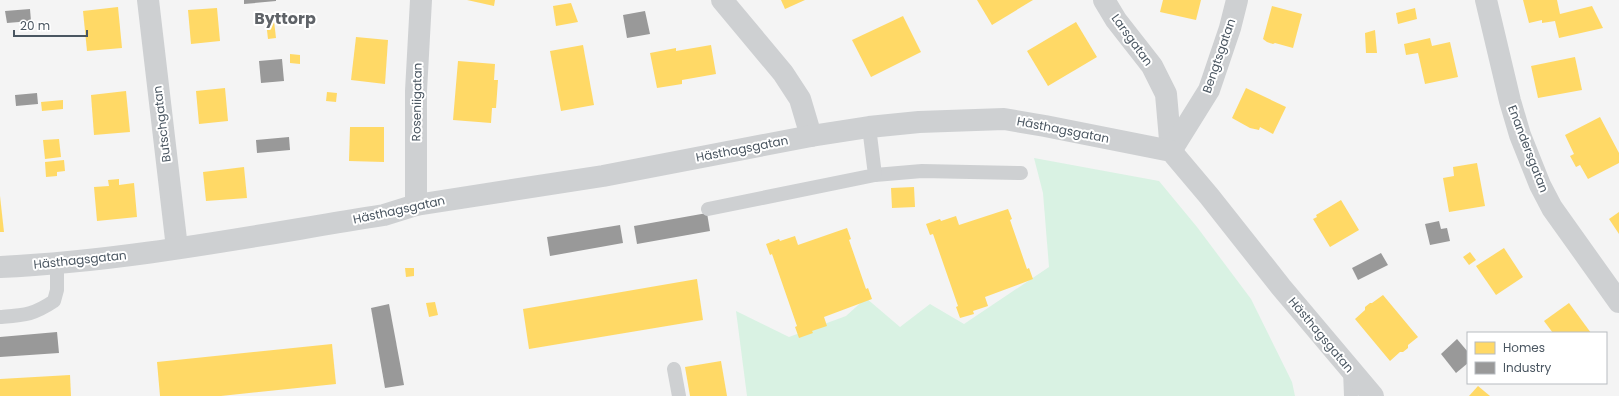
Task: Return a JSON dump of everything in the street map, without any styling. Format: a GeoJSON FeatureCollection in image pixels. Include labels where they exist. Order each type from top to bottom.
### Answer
{"type":"FeatureCollection","features":[{"type":"Feature","properties":{"kind":"street","name":"Butschgatan"},"geometry":{"type":"LineString","coordinates":[[148,0],[177,248]]}},
{"type":"Feature","properties":{"kind":"street","name":"Roseniigatan"},"geometry":{"type":"LineString","coordinates":[[416,205],[416,91],[421,0]]}},
{"type":"Feature","properties":{"kind":"street"},"geometry":{"type":"LineString","coordinates":[[722,0],[783,73],[800,99],[811,136]]}},
{"type":"Feature","properties":{"kind":"street","name":"Larsgatan"},"geometry":{"type":"LineString","coordinates":[[1104,0],[1116,20],[1152,66],[1166,94],[1171,152]]}},
{"type":"Feature","properties":{"kind":"street","name":"Bengtsgatan"},"geometry":{"type":"LineString","coordinates":[[1171,152],[1209,90],[1230,28],[1237,0]]}},
{"type":"Feature","properties":{"kind":"street","name":"Enandersgatan"},"geometry":{"type":"LineString","coordinates":[[1486,0],[1510,101],[1520,135],[1540,185],[1552,208],[1619,302]]}},
{"type":"Feature","properties":{"kind":"street","name":"Hästhagsgatan"},"geometry":{"type":"LineString","coordinates":[[0,267],[57,264],[177,248],[384,215],[416,205],[603,176],[811,136],[869,127],[919,122],[1004,119],[1171,152],[1373,396]]}},
{"type":"Feature","properties":{"kind":"lane"},"geometry":{"type":"LineString","coordinates":[[869,127],[875,175]]}},
{"type":"Feature","properties":{"kind":"lane"},"geometry":{"type":"LineString","coordinates":[[708,209],[875,175],[922,171],[1020,173]]}},
{"type":"Feature","properties":{"kind":"lane"},"geometry":{"type":"LineString","coordinates":[[0,317],[21,316],[38,312],[54,302],[57,290],[57,264]]}},
{"type":"Feature","properties":{"kind":"lane"},"geometry":{"type":"LineString","coordinates":[[674,369],[679,396]]}},
{"type":"Feature","properties":{"kind":"lane"},"geometry":{"type":"LineString","coordinates":[[1350,370],[1350,396]]}},
{"type":"Feature","properties":{"kind":"green space"},"geometry":{"type":"Polygon","coordinates":[[[1034,158],[1159,181],[1197,227],[1251,299],[1292,382],[1295,396],[747,396],[736,311],[789,337],[846,316],[866,298],[900,327],[930,304],[964,324],[1049,267],[1043,193],[1034,158]]]}},
{"type":"Feature","properties":{"kind":"building: Homes"},"geometry":{"type":"Polygon","coordinates":[[[467,0],[495,0],[494,6],[467,0]]]}},
{"type":"Feature","properties":{"kind":"building: Homes"},"geometry":{"type":"Polygon","coordinates":[[[781,0],[805,0],[785,9],[781,0]]]}},
{"type":"Feature","properties":{"kind":"building: Homes"},"geometry":{"type":"Polygon","coordinates":[[[977,0],[1033,0],[992,25],[977,0]]]}},
{"type":"Feature","properties":{"kind":"building: Homes"},"geometry":{"type":"Polygon","coordinates":[[[1163,0],[1201,0],[1196,20],[1160,12],[1163,0]]]}},
{"type":"Feature","properties":{"kind":"building: Homes"},"geometry":{"type":"Polygon","coordinates":[[[1523,0],[1557,0],[1560,14],[1592,6],[1603,28],[1559,38],[1555,21],[1542,23],[1542,20],[1529,23],[1523,0]]]}},
{"type":"Feature","properties":{"kind":"building: Homes"},"geometry":{"type":"Polygon","coordinates":[[[571,3],[578,22],[556,26],[553,6],[571,3]]]}},
{"type":"Feature","properties":{"kind":"building: Homes"},"geometry":{"type":"Polygon","coordinates":[[[1272,6],[1302,14],[1293,48],[1275,43],[1273,44],[1263,39],[1272,6]]]}},
{"type":"Feature","properties":{"kind":"building: Homes"},"geometry":{"type":"Polygon","coordinates":[[[118,7],[122,48],[87,51],[83,11],[118,7]]]}},
{"type":"Feature","properties":{"kind":"building: Homes"},"geometry":{"type":"Polygon","coordinates":[[[217,8],[220,41],[191,44],[188,10],[217,8]]]}},
{"type":"Feature","properties":{"kind":"building: Homes"},"geometry":{"type":"Polygon","coordinates":[[[1415,8],[1417,19],[1398,24],[1396,13],[1415,8]]]}},
{"type":"Feature","properties":{"kind":"building: Homes"},"geometry":{"type":"Polygon","coordinates":[[[903,16],[921,52],[871,77],[852,40],[903,16]]]}},
{"type":"Feature","properties":{"kind":"building: Homes"},"geometry":{"type":"Polygon","coordinates":[[[274,21],[276,38],[268,39],[266,22],[274,21]]]}},
{"type":"Feature","properties":{"kind":"building: Homes"},"geometry":{"type":"Polygon","coordinates":[[[1076,22],[1097,57],[1048,86],[1027,51],[1076,22]]]}},
{"type":"Feature","properties":{"kind":"building: Homes"},"geometry":{"type":"Polygon","coordinates":[[[1375,30],[1377,53],[1366,53],[1365,33],[1375,30]]]}},
{"type":"Feature","properties":{"kind":"building: Homes"},"geometry":{"type":"Polygon","coordinates":[[[356,37],[388,40],[385,84],[351,80],[356,37]]]}},
{"type":"Feature","properties":{"kind":"building: Homes"},"geometry":{"type":"Polygon","coordinates":[[[1430,38],[1432,46],[1450,42],[1458,77],[1425,84],[1418,53],[1406,55],[1404,44],[1430,38]]]}},
{"type":"Feature","properties":{"kind":"building: Homes"},"geometry":{"type":"Polygon","coordinates":[[[583,45],[594,105],[561,111],[550,51],[583,45]]]}},
{"type":"Feature","properties":{"kind":"building: Homes"},"geometry":{"type":"Polygon","coordinates":[[[711,45],[716,74],[682,80],[682,84],[657,88],[650,53],[676,48],[676,51],[711,45]]]}},
{"type":"Feature","properties":{"kind":"building: Homes"},"geometry":{"type":"Polygon","coordinates":[[[290,54],[300,55],[300,64],[290,63],[290,54]]]}},
{"type":"Feature","properties":{"kind":"building: Homes"},"geometry":{"type":"Polygon","coordinates":[[[1575,57],[1582,90],[1538,98],[1531,66],[1575,57]]]}},
{"type":"Feature","properties":{"kind":"building: Homes"},"geometry":{"type":"Polygon","coordinates":[[[458,61],[495,64],[494,80],[498,80],[496,108],[492,108],[491,123],[453,120],[458,61]]]}},
{"type":"Feature","properties":{"kind":"building: Homes"},"geometry":{"type":"Polygon","coordinates":[[[225,88],[228,121],[199,124],[196,91],[225,88]]]}},
{"type":"Feature","properties":{"kind":"building: Homes"},"geometry":{"type":"Polygon","coordinates":[[[1246,88],[1286,107],[1273,134],[1260,127],[1259,130],[1250,128],[1232,118],[1246,88]]]}},
{"type":"Feature","properties":{"kind":"building: Homes"},"geometry":{"type":"Polygon","coordinates":[[[126,91],[130,132],[94,135],[91,95],[126,91]]]}},
{"type":"Feature","properties":{"kind":"building: Homes"},"geometry":{"type":"Polygon","coordinates":[[[327,92],[337,93],[336,102],[326,101],[327,92]]]}},
{"type":"Feature","properties":{"kind":"building: Homes"},"geometry":{"type":"Polygon","coordinates":[[[63,100],[63,109],[42,111],[41,102],[63,100]]]}},
{"type":"Feature","properties":{"kind":"building: Homes"},"geometry":{"type":"Polygon","coordinates":[[[1600,117],[1619,153],[1619,163],[1588,179],[1580,165],[1576,167],[1570,156],[1574,154],[1565,135],[1600,117]]]}},
{"type":"Feature","properties":{"kind":"building: Homes"},"geometry":{"type":"Polygon","coordinates":[[[350,127],[384,127],[384,162],[349,161],[350,127]]]}},
{"type":"Feature","properties":{"kind":"building: Homes"},"geometry":{"type":"Polygon","coordinates":[[[59,139],[61,157],[45,159],[43,140],[59,139]]]}},
{"type":"Feature","properties":{"kind":"building: Homes"},"geometry":{"type":"Polygon","coordinates":[[[64,160],[65,171],[57,172],[57,176],[46,177],[45,162],[64,160]]]}},
{"type":"Feature","properties":{"kind":"building: Homes"},"geometry":{"type":"Polygon","coordinates":[[[1477,163],[1485,206],[1449,212],[1443,178],[1454,176],[1453,167],[1477,163]]]}},
{"type":"Feature","properties":{"kind":"building: Homes"},"geometry":{"type":"Polygon","coordinates":[[[244,167],[247,198],[206,201],[203,172],[244,167]]]}},
{"type":"Feature","properties":{"kind":"building: Homes"},"geometry":{"type":"Polygon","coordinates":[[[119,179],[119,185],[134,183],[137,217],[97,221],[94,187],[109,186],[108,180],[119,179]]]}},
{"type":"Feature","properties":{"kind":"building: Homes"},"geometry":{"type":"Polygon","coordinates":[[[914,187],[915,207],[892,208],[891,188],[914,187]]]}},
{"type":"Feature","properties":{"kind":"building: Homes"},"geometry":{"type":"Polygon","coordinates":[[[0,196],[4,232],[0,232],[0,196]]]}},
{"type":"Feature","properties":{"kind":"building: Homes"},"geometry":{"type":"Polygon","coordinates":[[[1341,200],[1359,230],[1330,247],[1313,219],[1317,217],[1316,215],[1341,200]]]}},
{"type":"Feature","properties":{"kind":"building: Homes"},"geometry":{"type":"Polygon","coordinates":[[[1008,209],[1012,219],[1010,220],[1027,269],[1029,268],[1033,279],[985,297],[988,306],[973,311],[974,314],[960,318],[956,307],[958,306],[933,234],[930,235],[926,224],[940,219],[941,221],[956,216],[959,225],[1008,209]]]}},
{"type":"Feature","properties":{"kind":"building: Homes"},"geometry":{"type":"Polygon","coordinates":[[[1619,212],[1619,234],[1609,219],[1619,212]]]}},
{"type":"Feature","properties":{"kind":"building: Homes"},"geometry":{"type":"Polygon","coordinates":[[[847,228],[851,239],[849,240],[866,289],[868,288],[872,299],[824,317],[827,326],[812,331],[813,333],[799,338],[795,327],[797,326],[772,254],[770,255],[766,244],[779,239],[780,241],[795,236],[798,245],[847,228]]]}},
{"type":"Feature","properties":{"kind":"building: Homes"},"geometry":{"type":"Polygon","coordinates":[[[1504,248],[1523,277],[1496,295],[1476,266],[1504,248]]]}},
{"type":"Feature","properties":{"kind":"building: Homes"},"geometry":{"type":"Polygon","coordinates":[[[1470,252],[1476,260],[1469,265],[1463,257],[1470,252]]]}},
{"type":"Feature","properties":{"kind":"building: Homes"},"geometry":{"type":"Polygon","coordinates":[[[405,268],[414,268],[414,276],[406,277],[405,268]]]}},
{"type":"Feature","properties":{"kind":"building: Homes"},"geometry":{"type":"Polygon","coordinates":[[[697,279],[703,320],[529,349],[523,309],[697,279]]]}},
{"type":"Feature","properties":{"kind":"building: Homes"},"geometry":{"type":"Polygon","coordinates":[[[1383,295],[1418,337],[1408,345],[1408,348],[1403,352],[1400,352],[1390,361],[1355,319],[1365,310],[1365,307],[1383,295]]]}},
{"type":"Feature","properties":{"kind":"building: Homes"},"geometry":{"type":"Polygon","coordinates":[[[435,302],[438,315],[429,317],[426,303],[435,302]]]}},
{"type":"Feature","properties":{"kind":"building: Homes"},"geometry":{"type":"Polygon","coordinates":[[[1569,303],[1590,332],[1552,332],[1544,321],[1569,303]]]}},
{"type":"Feature","properties":{"kind":"building: Homes"},"geometry":{"type":"Polygon","coordinates":[[[332,344],[336,384],[221,396],[160,396],[157,362],[332,344]]]}},
{"type":"Feature","properties":{"kind":"building: Homes"},"geometry":{"type":"Polygon","coordinates":[[[721,361],[727,396],[690,396],[685,367],[721,361]]]}},
{"type":"Feature","properties":{"kind":"building: Homes"},"geometry":{"type":"Polygon","coordinates":[[[70,375],[71,396],[0,396],[0,379],[70,375]]]}},
{"type":"Feature","properties":{"kind":"building: Homes"},"geometry":{"type":"Polygon","coordinates":[[[1478,386],[1490,396],[1469,396],[1478,386]]]}},
{"type":"Feature","properties":{"kind":"building: Industry"},"geometry":{"type":"Polygon","coordinates":[[[244,0],[276,0],[276,1],[244,4],[244,0]]]}},
{"type":"Feature","properties":{"kind":"building: Industry"},"geometry":{"type":"Polygon","coordinates":[[[30,9],[31,21],[7,23],[5,11],[30,9]]]}},
{"type":"Feature","properties":{"kind":"building: Industry"},"geometry":{"type":"Polygon","coordinates":[[[645,11],[650,34],[627,38],[623,15],[645,11]]]}},
{"type":"Feature","properties":{"kind":"building: Industry"},"geometry":{"type":"Polygon","coordinates":[[[282,59],[284,81],[261,83],[259,61],[282,59]]]}},
{"type":"Feature","properties":{"kind":"building: Industry"},"geometry":{"type":"Polygon","coordinates":[[[37,93],[38,104],[16,106],[15,95],[37,93]]]}},
{"type":"Feature","properties":{"kind":"building: Industry"},"geometry":{"type":"Polygon","coordinates":[[[289,137],[290,150],[257,153],[256,140],[289,137]]]}},
{"type":"Feature","properties":{"kind":"building: Industry"},"geometry":{"type":"Polygon","coordinates":[[[707,213],[710,231],[637,244],[634,226],[707,213]]]}},
{"type":"Feature","properties":{"kind":"building: Industry"},"geometry":{"type":"Polygon","coordinates":[[[1439,221],[1441,229],[1447,228],[1450,241],[1430,245],[1425,224],[1439,221]]]}},
{"type":"Feature","properties":{"kind":"building: Industry"},"geometry":{"type":"Polygon","coordinates":[[[620,225],[623,243],[550,256],[547,237],[620,225]]]}},
{"type":"Feature","properties":{"kind":"building: Industry"},"geometry":{"type":"Polygon","coordinates":[[[1381,253],[1388,265],[1358,280],[1352,268],[1381,253]]]}},
{"type":"Feature","properties":{"kind":"building: Industry"},"geometry":{"type":"Polygon","coordinates":[[[389,304],[404,385],[385,388],[371,308],[389,304]]]}},
{"type":"Feature","properties":{"kind":"building: Industry"},"geometry":{"type":"Polygon","coordinates":[[[57,332],[59,353],[0,357],[0,337],[57,332]]]}},
{"type":"Feature","properties":{"kind":"building: Industry"},"geometry":{"type":"Polygon","coordinates":[[[1457,339],[1467,351],[1467,364],[1456,373],[1441,354],[1457,339]]]}},
{"type":"Feature","properties":{"kind":"district","name":"Byttorp"},"geometry":{"type":"Point","coordinates":[285,18]}}]}
